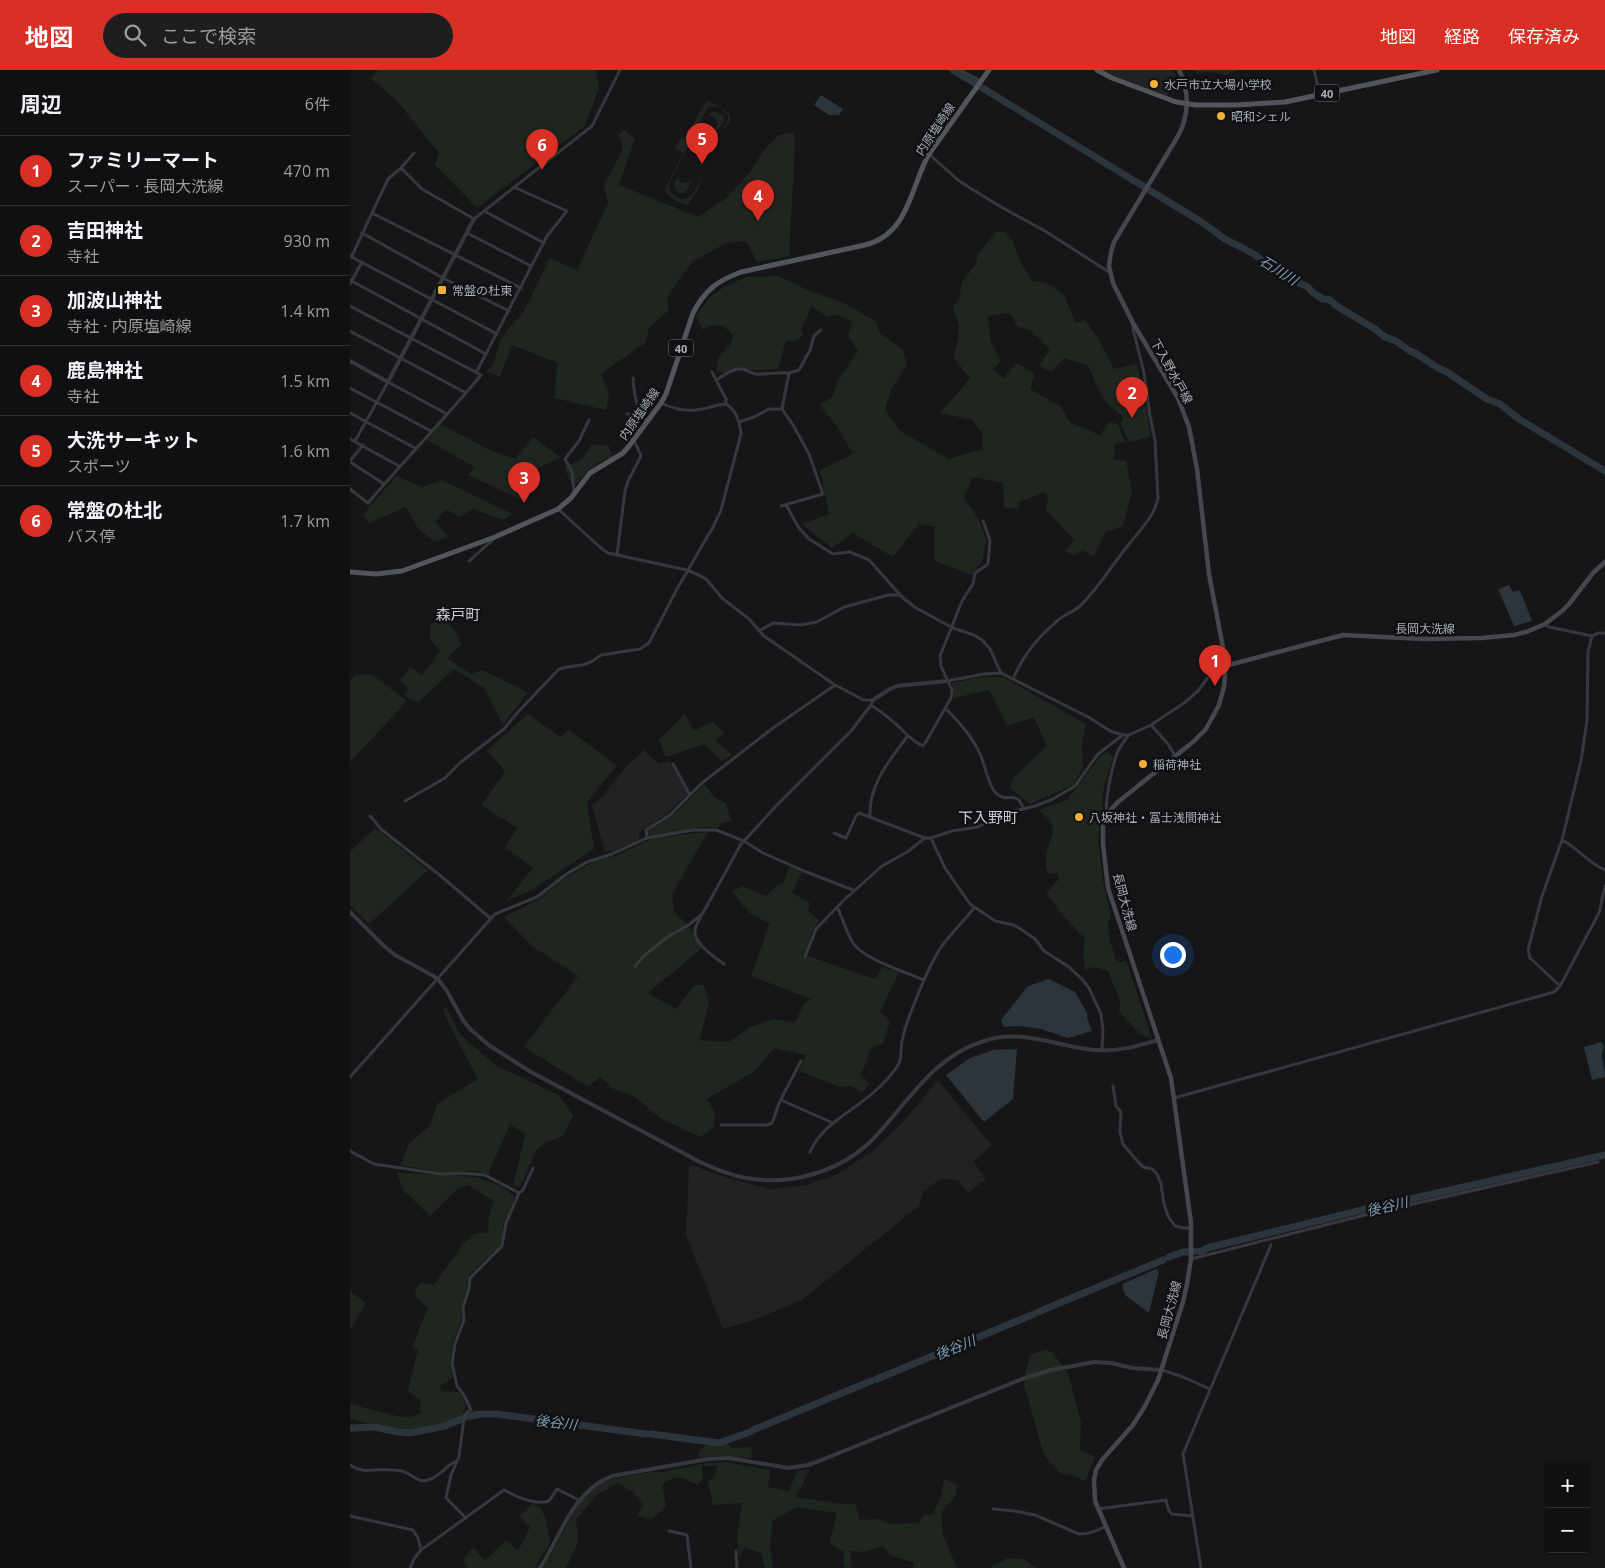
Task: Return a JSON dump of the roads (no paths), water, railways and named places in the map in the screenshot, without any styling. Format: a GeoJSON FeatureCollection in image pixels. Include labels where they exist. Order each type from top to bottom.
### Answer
{"type":"FeatureCollection","features":[{"type":"Feature","properties":{"kind":"main road","name":"内原塩崎線"},"geometry":{"type":"LineString","coordinates":[[350,572],[386,574],[402,571],[495,537],[558,509],[574,494],[590,473],[623,453],[648,422],[666,394],[693,313],[698,302],[709,289],[723,279],[741,272],[865,245],[885,237],[896,227],[903,216],[929,154],[989,70]]}},
{"type":"Feature","properties":{"kind":"main road","name":"40"},"geometry":{"type":"LineString","coordinates":[[1098,70],[1114,79],[1187,104],[1285,102],[1437,70]]}},
{"type":"Feature","properties":{"kind":"main road"},"geometry":{"type":"LineString","coordinates":[[1109,272],[1114,242],[1182,128],[1186,118],[1185,86],[1179,70]]}},
{"type":"Feature","properties":{"kind":"main road","name":"下入野水戸線"},"geometry":{"type":"LineString","coordinates":[[1109,272],[1115,289],[1133,323],[1173,388],[1189,427],[1197,469],[1209,574],[1225,666]]}},
{"type":"Feature","properties":{"kind":"main road","name":"長岡大洗線"},"geometry":{"type":"LineString","coordinates":[[1225,666],[1343,635],[1404,639],[1482,638],[1514,635],[1545,624],[1569,604],[1593,573],[1605,562]]}},
{"type":"Feature","properties":{"kind":"main road"},"geometry":{"type":"LineString","coordinates":[[1107,814],[1118,802],[1201,735],[1219,705],[1224,687],[1225,666]]}},
{"type":"Feature","properties":{"kind":"main road","name":"長岡大洗線"},"geometry":{"type":"LineString","coordinates":[[1107,814],[1104,820],[1102,835],[1108,888],[1171,1078],[1192,1246],[1183,1302],[1155,1387],[1133,1425],[1102,1460],[1096,1470],[1093,1490],[1098,1509],[1124,1568]]}},
{"type":"Feature","properties":{"kind":"street"},"geometry":{"type":"LineString","coordinates":[[355,441],[474,218],[592,126],[620,70]]}},
{"type":"Feature","properties":{"kind":"street"},"geometry":{"type":"LineString","coordinates":[[960,70],[979,84]]}},
{"type":"Feature","properties":{"kind":"street"},"geometry":{"type":"LineString","coordinates":[[1314,70],[1320,95]]}},
{"type":"Feature","properties":{"kind":"street"},"geometry":{"type":"LineString","coordinates":[[414,153],[388,179],[351,256],[497,334]]}},
{"type":"Feature","properties":{"kind":"street"},"geometry":{"type":"LineString","coordinates":[[929,154],[958,180],[970,188],[1045,231],[1109,272]]}},
{"type":"Feature","properties":{"kind":"street"},"geometry":{"type":"LineString","coordinates":[[401,168],[422,189],[474,218]]}},
{"type":"Feature","properties":{"kind":"street"},"geometry":{"type":"LineString","coordinates":[[476,373],[510,311],[544,242],[567,211],[514,187]]}},
{"type":"Feature","properties":{"kind":"street"},"geometry":{"type":"LineString","coordinates":[[484,211],[544,242]]}},
{"type":"Feature","properties":{"kind":"street"},"geometry":{"type":"LineString","coordinates":[[372,213],[521,288]]}},
{"type":"Feature","properties":{"kind":"street"},"geometry":{"type":"LineString","coordinates":[[467,233],[531,266]]}},
{"type":"Feature","properties":{"kind":"street"},"geometry":{"type":"LineString","coordinates":[[362,234],[443,278],[510,311]]}},
{"type":"Feature","properties":{"kind":"street"},"geometry":{"type":"LineString","coordinates":[[362,262],[350,282],[486,354]]}},
{"type":"Feature","properties":{"kind":"street"},"geometry":{"type":"LineString","coordinates":[[350,306],[480,375],[368,503],[350,489]]}},
{"type":"Feature","properties":{"kind":"street"},"geometry":{"type":"LineString","coordinates":[[1013,678],[1023,658],[1036,642],[1057,622],[1078,608],[1093,592],[1150,517],[1157,504],[1155,440],[1144,373],[1133,323]]}},
{"type":"Feature","properties":{"kind":"street"},"geometry":{"type":"LineString","coordinates":[[716,380],[738,369],[758,375],[777,372],[789,373],[799,370],[810,350],[814,336],[821,330]]}},
{"type":"Feature","properties":{"kind":"street"},"geometry":{"type":"LineString","coordinates":[[350,331],[466,393]]}},
{"type":"Feature","properties":{"kind":"street"},"geometry":{"type":"LineString","coordinates":[[350,361],[447,414]]}},
{"type":"Feature","properties":{"kind":"street"},"geometry":{"type":"LineString","coordinates":[[712,372],[726,399],[726,404]]}},
{"type":"Feature","properties":{"kind":"street"},"geometry":{"type":"LineString","coordinates":[[781,506],[823,494],[809,454],[782,409],[789,373]]}},
{"type":"Feature","properties":{"kind":"street"},"geometry":{"type":"LineString","coordinates":[[633,378],[641,416]]}},
{"type":"Feature","properties":{"kind":"street"},"geometry":{"type":"LineString","coordinates":[[350,388],[431,431]]}},
{"type":"Feature","properties":{"kind":"street"},"geometry":{"type":"LineString","coordinates":[[405,801],[439,783],[461,762],[504,729],[559,669],[591,662],[601,655],[630,651],[646,646],[656,632],[687,570],[721,510],[740,440],[739,422],[730,406],[726,404],[686,410],[672,409],[661,403]]}},
{"type":"Feature","properties":{"kind":"street"},"geometry":{"type":"LineString","coordinates":[[739,422],[769,409],[782,409]]}},
{"type":"Feature","properties":{"kind":"street"},"geometry":{"type":"LineString","coordinates":[[350,413],[415,448]]}},
{"type":"Feature","properties":{"kind":"street"},"geometry":{"type":"LineString","coordinates":[[627,414],[641,416],[648,422]]}},
{"type":"Feature","properties":{"kind":"street"},"geometry":{"type":"LineString","coordinates":[[574,494],[572,472],[565,459],[579,441],[589,420]]}},
{"type":"Feature","properties":{"kind":"street"},"geometry":{"type":"LineString","coordinates":[[350,439],[399,466]]}},
{"type":"Feature","properties":{"kind":"street"},"geometry":{"type":"LineString","coordinates":[[617,555],[626,486],[640,456],[634,440]]}},
{"type":"Feature","properties":{"kind":"street"},"geometry":{"type":"LineString","coordinates":[[363,445],[350,462],[384,484]]}},
{"type":"Feature","properties":{"kind":"street"},"geometry":{"type":"LineString","coordinates":[[786,506],[798,528],[809,539],[832,554],[850,552],[869,560],[903,598]]}},
{"type":"Feature","properties":{"kind":"street"},"geometry":{"type":"LineString","coordinates":[[558,509],[602,549],[617,555],[694,572],[707,580],[722,598],[749,619],[759,631],[835,685],[863,700],[873,700],[897,686],[1001,673],[1090,718],[1110,731],[1129,735],[1151,725],[1192,696],[1214,669],[1225,666]]}},
{"type":"Feature","properties":{"kind":"street"},"geometry":{"type":"LineString","coordinates":[[871,705],[892,720],[907,737],[923,746],[952,693],[941,666],[940,656],[953,628],[962,601],[973,584],[976,573],[988,564],[990,540],[983,521]]}},
{"type":"Feature","properties":{"kind":"street"},"geometry":{"type":"LineString","coordinates":[[469,561],[494,541],[495,537]]}},
{"type":"Feature","properties":{"kind":"street"},"geometry":{"type":"LineString","coordinates":[[759,631],[773,623],[801,625],[817,622],[844,607],[889,595],[898,595],[916,608],[953,628],[974,635],[982,640],[990,649],[1001,673]]}},
{"type":"Feature","properties":{"kind":"street"},"geometry":{"type":"LineString","coordinates":[[1545,624],[1549,627],[1589,636],[1605,633]]}},
{"type":"Feature","properties":{"kind":"street"},"geometry":{"type":"LineString","coordinates":[[1558,988],[1528,955],[1542,896],[1562,840],[1585,742],[1589,636]]}},
{"type":"Feature","properties":{"kind":"street"},"geometry":{"type":"LineString","coordinates":[[647,838],[646,830],[670,815],[702,783],[772,728],[835,685]]}},
{"type":"Feature","properties":{"kind":"street"},"geometry":{"type":"LineString","coordinates":[[724,964],[706,951],[695,934],[695,930],[741,844],[851,731],[873,700]]}},
{"type":"Feature","properties":{"kind":"street"},"geometry":{"type":"LineString","coordinates":[[945,708],[965,729],[975,744],[995,792],[1002,797],[1018,799],[1024,808]]}},
{"type":"Feature","properties":{"kind":"street"},"geometry":{"type":"LineString","coordinates":[[1151,725],[1168,744],[1175,756]]}},
{"type":"Feature","properties":{"kind":"street"},"geometry":{"type":"LineString","coordinates":[[834,833],[846,838],[859,813],[925,838],[931,838],[952,830],[978,826],[1004,814],[1043,803],[1070,790],[1080,780],[1098,754],[1123,735]]}},
{"type":"Feature","properties":{"kind":"street"},"geometry":{"type":"LineString","coordinates":[[1107,814],[1108,791],[1116,758],[1121,745],[1129,735]]}},
{"type":"Feature","properties":{"kind":"street"},"geometry":{"type":"LineString","coordinates":[[870,816],[870,808],[878,779],[907,737]]}},
{"type":"Feature","properties":{"kind":"street"},"geometry":{"type":"LineString","coordinates":[[673,764],[690,795]]}},
{"type":"Feature","properties":{"kind":"street"},"geometry":{"type":"LineString","coordinates":[[370,816],[382,830],[490,918]]}},
{"type":"Feature","properties":{"kind":"street"},"geometry":{"type":"LineString","coordinates":[[350,1077],[490,918],[495,914],[537,897],[565,875],[587,862],[620,851],[647,838],[704,829],[722,832],[744,841],[771,857],[853,890]]}},
{"type":"Feature","properties":{"kind":"street"},"geometry":{"type":"LineString","coordinates":[[805,957],[816,929],[853,890],[882,866],[907,852],[925,838]]}},
{"type":"Feature","properties":{"kind":"street"},"geometry":{"type":"LineString","coordinates":[[931,838],[945,868],[974,908],[995,921],[1014,925],[1022,930],[1035,939],[1044,951],[1069,967],[1082,979],[1089,988],[1102,1014],[1104,1030],[1102,1050]]}},
{"type":"Feature","properties":{"kind":"street"},"geometry":{"type":"LineString","coordinates":[[1562,840],[1593,864],[1605,870]]}},
{"type":"Feature","properties":{"kind":"street"},"geometry":{"type":"LineString","coordinates":[[1174,1098],[1441,1024],[1558,988],[1599,913],[1605,886]]}},
{"type":"Feature","properties":{"kind":"street"},"geometry":{"type":"LineString","coordinates":[[837,907],[857,948],[880,962],[924,980]]}},
{"type":"Feature","properties":{"kind":"street"},"geometry":{"type":"LineString","coordinates":[[810,1152],[821,1134],[870,1096],[899,1065],[903,1036],[916,998],[931,964],[942,945],[974,908]]}},
{"type":"Feature","properties":{"kind":"street"},"geometry":{"type":"LineString","coordinates":[[350,912],[395,955],[437,978],[470,1029],[504,1056],[700,1162],[729,1174],[759,1180],[800,1177],[843,1162],[871,1141],[936,1067],[971,1045],[989,1039],[1015,1036],[1039,1038],[1093,1050],[1102,1050],[1124,1049],[1158,1040]]}},
{"type":"Feature","properties":{"kind":"street"},"geometry":{"type":"LineString","coordinates":[[635,966],[645,955],[703,913]]}},
{"type":"Feature","properties":{"kind":"street"},"geometry":{"type":"LineString","coordinates":[[721,1125],[770,1125],[774,1121],[778,1104],[801,1062]]}},
{"type":"Feature","properties":{"kind":"street"},"geometry":{"type":"LineString","coordinates":[[1113,1086],[1116,1106],[1121,1112],[1120,1132],[1123,1144],[1143,1167],[1152,1169],[1157,1174],[1168,1216],[1175,1226],[1191,1228]]}},
{"type":"Feature","properties":{"kind":"street"},"geometry":{"type":"LineString","coordinates":[[781,1100],[833,1123]]}},
{"type":"Feature","properties":{"kind":"street"},"geometry":{"type":"LineString","coordinates":[[350,1151],[369,1162],[382,1166],[440,1174],[484,1175],[519,1193]]}},
{"type":"Feature","properties":{"kind":"street"},"geometry":{"type":"LineString","coordinates":[[1191,1258],[1356,1217],[1598,1162]]}},
{"type":"Feature","properties":{"kind":"street"},"geometry":{"type":"LineString","coordinates":[[466,1518],[446,1498],[451,1475],[458,1461],[464,1418],[471,1410],[464,1395],[457,1386],[452,1362],[455,1344],[464,1320],[463,1307],[469,1289],[470,1278],[502,1246],[506,1223],[519,1193],[523,1190],[533,1168]]}},
{"type":"Feature","properties":{"kind":"street"},"geometry":{"type":"LineString","coordinates":[[1200,1568],[1182,1454],[1271,1245]]}},
{"type":"Feature","properties":{"kind":"street"},"geometry":{"type":"LineString","coordinates":[[540,1568],[579,1500],[597,1483],[612,1476],[708,1459],[736,1459],[788,1468],[808,1465],[1022,1378],[1051,1370],[1094,1362],[1111,1363],[1132,1368],[1162,1370],[1210,1389]]}},
{"type":"Feature","properties":{"kind":"street"},"geometry":{"type":"LineString","coordinates":[[350,1464],[362,1472],[382,1469],[406,1472],[421,1481],[435,1478],[448,1464],[458,1461]]}},
{"type":"Feature","properties":{"kind":"street"},"geometry":{"type":"LineString","coordinates":[[410,1568],[421,1550],[504,1490],[541,1503],[549,1501],[558,1489],[579,1500]]}},
{"type":"Feature","properties":{"kind":"street"},"geometry":{"type":"LineString","coordinates":[[1098,1509],[1166,1500],[1169,1512],[1172,1514],[1193,1516]]}},
{"type":"Feature","properties":{"kind":"street"},"geometry":{"type":"LineString","coordinates":[[993,1509],[1034,1515],[1079,1534],[1087,1534],[1106,1526]]}},
{"type":"Feature","properties":{"kind":"street"},"geometry":{"type":"LineString","coordinates":[[350,1516],[412,1530],[418,1538],[421,1550]]}},
{"type":"Feature","properties":{"kind":"street"},"geometry":{"type":"LineString","coordinates":[[669,1531],[686,1535],[691,1568]]}},
{"type":"Feature","properties":{"kind":"street"},"geometry":{"type":"LineString","coordinates":[[736,1551],[737,1568]]}},
{"type":"Feature","properties":{"kind":"street"},"geometry":{"type":"LineString","coordinates":[[737,1568],[741,1564]]}},
{"type":"Feature","properties":{"kind":"waterway","name":"石川川"},"geometry":{"type":"LineString","coordinates":[[953,70],[1200,221],[1225,239],[1254,254],[1266,263],[1273,265],[1323,299],[1330,300],[1385,337],[1396,341],[1487,399],[1500,404],[1519,419],[1605,471]]}},
{"type":"Feature","properties":{"kind":"waterway","name":"後谷川"},"geometry":{"type":"LineString","coordinates":[[1169,1257],[1183,1252],[1202,1251],[1207,1248],[1366,1209],[1605,1155]]}},
{"type":"Feature","properties":{"kind":"waterway","name":"後谷川"},"geometry":{"type":"LineString","coordinates":[[1038,1312],[1163,1260]]}},
{"type":"Feature","properties":{"kind":"waterway","name":"後谷川"},"geometry":{"type":"LineString","coordinates":[[877,1379],[1034,1314]]}},
{"type":"Feature","properties":{"kind":"waterway","name":"後谷川"},"geometry":{"type":"LineString","coordinates":[[753,1430],[871,1381]]}},
{"type":"Feature","properties":{"kind":"waterway","name":"後谷川"},"geometry":{"type":"LineString","coordinates":[[465,1417],[497,1414],[646,1434]]}},
{"type":"Feature","properties":{"kind":"waterway","name":"後谷川"},"geometry":{"type":"LineString","coordinates":[[350,1428],[375,1427],[410,1433],[445,1426],[462,1419]]}},
{"type":"Feature","properties":{"kind":"waterway","name":"後谷川"},"geometry":{"type":"LineString","coordinates":[[651,1434],[719,1443],[750,1432]]}},
{"type":"Feature","properties":{"kind":"place","name":"水戸市立大場小学校"},"geometry":{"type":"Point","coordinates":[1154,84]}},
{"type":"Feature","properties":{"kind":"place","name":"昭和シェル"},"geometry":{"type":"Point","coordinates":[1221,116]}},
{"type":"Feature","properties":{"kind":"place","name":"大洗サーキット"},"geometry":{"type":"Point","coordinates":[702,164]}},
{"type":"Feature","properties":{"kind":"place","name":"常盤の杜北"},"geometry":{"type":"Point","coordinates":[542,170]}},
{"type":"Feature","properties":{"kind":"place","name":"鹿島神社"},"geometry":{"type":"Point","coordinates":[758,221]}},
{"type":"Feature","properties":{"kind":"place","name":"常盤の杜東"},"geometry":{"type":"Point","coordinates":[442,290]}},
{"type":"Feature","properties":{"kind":"place","name":"吉田神社"},"geometry":{"type":"Point","coordinates":[1132,418]}},
{"type":"Feature","properties":{"kind":"place","name":"加波山神社"},"geometry":{"type":"Point","coordinates":[524,503]}},
{"type":"Feature","properties":{"kind":"place","name":"ファミリーマート"},"geometry":{"type":"Point","coordinates":[1215,686]}},
{"type":"Feature","properties":{"kind":"place","name":"稲荷神社"},"geometry":{"type":"Point","coordinates":[1143,764]}},
{"type":"Feature","properties":{"kind":"place","name":"八坂神社・冨士浅間神社"},"geometry":{"type":"Point","coordinates":[1079,817]}},
{"type":"Feature","properties":{"kind":"district","name":"森戸町"},"geometry":{"type":"Point","coordinates":[458,614]}},
{"type":"Feature","properties":{"kind":"district","name":"下入野町"},"geometry":{"type":"Point","coordinates":[988,817]}}]}
